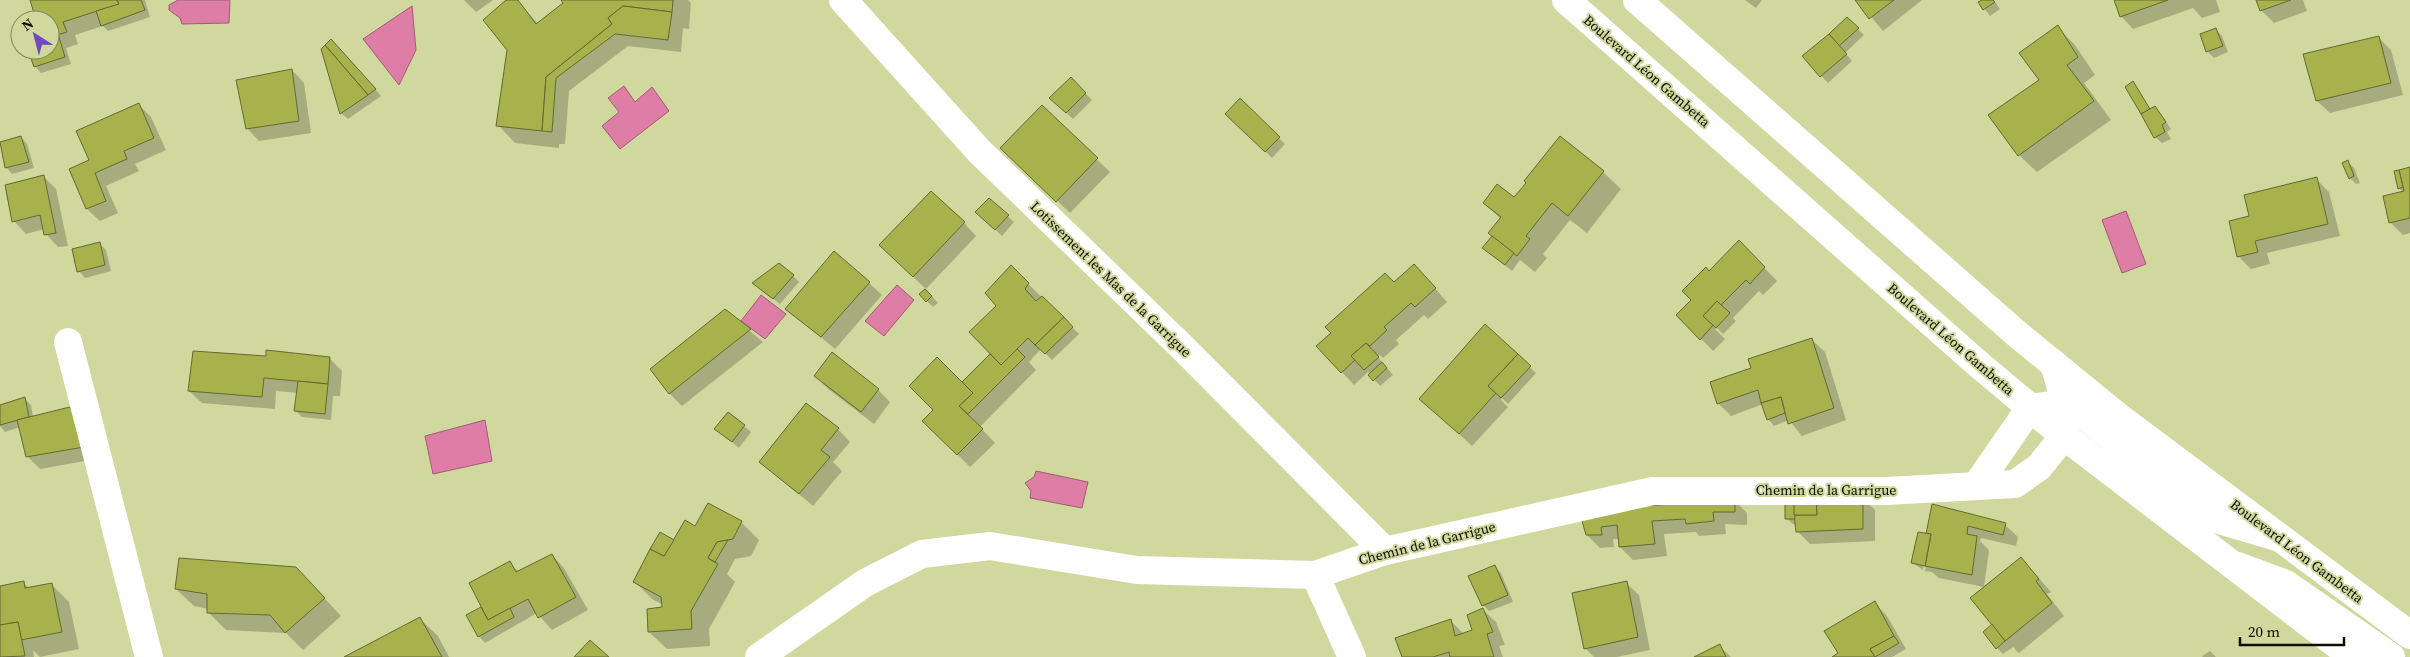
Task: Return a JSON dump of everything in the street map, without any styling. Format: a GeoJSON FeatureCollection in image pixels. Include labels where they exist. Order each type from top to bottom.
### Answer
{"type":"FeatureCollection","features":[{"type":"Feature","properties":{"kind":"street","name":"Lotissement les Mas de la Garrigue"},"geometry":{"type":"LineString","coordinates":[[843,0],[979,151],[1182,347],[1385,551]]}},
{"type":"Feature","properties":{"kind":"street","name":"Boulevard Léon Gambetta"},"geometry":{"type":"LineString","coordinates":[[1566,0],[2030,408],[2353,657]]}},
{"type":"Feature","properties":{"kind":"street","name":"Boulevard Léon Gambetta"},"geometry":{"type":"LineString","coordinates":[[1637,0],[2016,334],[2120,418],[2410,635]]}},
{"type":"Feature","properties":{"kind":"street"},"geometry":{"type":"LineString","coordinates":[[68,342],[149,657]]}},
{"type":"Feature","properties":{"kind":"street"},"geometry":{"type":"LineString","coordinates":[[2054,364],[2065,408],[2064,436]]}},
{"type":"Feature","properties":{"kind":"street"},"geometry":{"type":"LineString","coordinates":[[1976,486],[2030,408],[2053,405],[2079,412],[2216,519],[2280,538]]}},
{"type":"Feature","properties":{"kind":"street","name":"Chemin de la Garrigue"},"geometry":{"type":"LineString","coordinates":[[760,657],[864,583],[922,554],[990,546],[1137,570],[1315,575],[1385,551],[1653,491],[1886,491],[2015,484],[2039,468],[2064,436]]}},
{"type":"Feature","properties":{"kind":"street"},"geometry":{"type":"LineString","coordinates":[[2225,560],[2286,584],[2391,657]]}},
{"type":"Feature","properties":{"kind":"street"},"geometry":{"type":"LineString","coordinates":[[1315,575],[1352,657]]}},
{"type":"Feature","properties":{"kind":"shaded area"},"geometry":{"type":"Polygon","coordinates":[[[178,0],[230,0],[229,23],[182,24],[180,18],[169,10],[169,5],[178,0]]]}},
{"type":"Feature","properties":{"kind":"shaded area"},"geometry":{"type":"Polygon","coordinates":[[[412,6],[416,50],[399,85],[363,39],[412,6]]]}},
{"type":"Feature","properties":{"kind":"shaded area"},"geometry":{"type":"Polygon","coordinates":[[[624,86],[635,102],[652,87],[669,111],[620,149],[602,126],[619,112],[608,98],[624,86]]]}},
{"type":"Feature","properties":{"kind":"shaded area"},"geometry":{"type":"Polygon","coordinates":[[[2126,211],[2146,264],[2122,273],[2102,220],[2126,211]]]}},
{"type":"Feature","properties":{"kind":"shaded area"},"geometry":{"type":"Polygon","coordinates":[[[897,285],[914,300],[884,336],[865,321],[897,285]]]}},
{"type":"Feature","properties":{"kind":"shaded area"},"geometry":{"type":"Polygon","coordinates":[[[761,295],[786,314],[765,339],[741,321],[761,295]]]}},
{"type":"Feature","properties":{"kind":"shaded area"},"geometry":{"type":"Polygon","coordinates":[[[485,420],[492,461],[433,474],[425,436],[485,420]]]}},
{"type":"Feature","properties":{"kind":"shaded area"},"geometry":{"type":"Polygon","coordinates":[[[1036,471],[1088,482],[1082,508],[1030,498],[1031,491],[1025,483],[1034,477],[1036,471]]]}},
{"type":"Feature","properties":{"kind":"building"},"geometry":{"type":"Polygon","coordinates":[[[30,0],[117,0],[119,4],[63,22],[67,32],[60,34],[60,10],[33,10],[30,0]]]}},
{"type":"Feature","properties":{"kind":"building"},"geometry":{"type":"Polygon","coordinates":[[[117,0],[141,0],[145,10],[101,26],[96,11],[119,4],[117,0]]]}},
{"type":"Feature","properties":{"kind":"building"},"geometry":{"type":"Polygon","coordinates":[[[506,0],[518,0],[536,24],[563,3],[561,0],[673,0],[672,12],[623,6],[608,18],[612,24],[546,77],[542,131],[496,126],[507,50],[483,20],[506,0]]]}},
{"type":"Feature","properties":{"kind":"building"},"geometry":{"type":"Polygon","coordinates":[[[1855,0],[1894,0],[1869,19],[1855,0]]]}},
{"type":"Feature","properties":{"kind":"building"},"geometry":{"type":"Polygon","coordinates":[[[1993,0],[1995,2],[1983,10],[1978,2],[1993,0]]]}},
{"type":"Feature","properties":{"kind":"building"},"geometry":{"type":"Polygon","coordinates":[[[2114,0],[2168,0],[2120,17],[2114,0]]]}},
{"type":"Feature","properties":{"kind":"building"},"geometry":{"type":"Polygon","coordinates":[[[2256,0],[2291,0],[2260,11],[2256,0]]]}},
{"type":"Feature","properties":{"kind":"building"},"geometry":{"type":"Polygon","coordinates":[[[623,6],[672,12],[668,40],[615,34],[556,78],[552,132],[542,131],[546,77],[612,24],[608,18],[623,6]]]}},
{"type":"Feature","properties":{"kind":"building"},"geometry":{"type":"Polygon","coordinates":[[[1847,17],[1859,28],[1839,46],[1829,34],[1847,17]]]}},
{"type":"Feature","properties":{"kind":"building"},"geometry":{"type":"Polygon","coordinates":[[[2058,25],[2078,57],[2067,65],[2094,101],[2018,156],[1988,115],[2039,80],[2019,53],[2058,25]]]}},
{"type":"Feature","properties":{"kind":"building"},"geometry":{"type":"Polygon","coordinates":[[[2216,28],[2223,46],[2206,52],[2200,34],[2216,28]]]}},
{"type":"Feature","properties":{"kind":"building"},"geometry":{"type":"Polygon","coordinates":[[[1829,34],[1847,54],[1820,77],[1802,56],[1829,34]]]}},
{"type":"Feature","properties":{"kind":"building"},"geometry":{"type":"Polygon","coordinates":[[[2379,36],[2391,83],[2316,101],[2303,54],[2379,36]]]}},
{"type":"Feature","properties":{"kind":"building"},"geometry":{"type":"Polygon","coordinates":[[[331,39],[376,89],[368,95],[325,45],[331,39]]]}},
{"type":"Feature","properties":{"kind":"building"},"geometry":{"type":"Polygon","coordinates":[[[60,41],[65,57],[60,59],[60,41]]]}},
{"type":"Feature","properties":{"kind":"building"},"geometry":{"type":"Polygon","coordinates":[[[325,45],[368,95],[340,114],[321,49],[325,45]]]}},
{"type":"Feature","properties":{"kind":"building"},"geometry":{"type":"Polygon","coordinates":[[[32,60],[56,60],[34,67],[32,60]]]}},
{"type":"Feature","properties":{"kind":"building"},"geometry":{"type":"Polygon","coordinates":[[[292,69],[299,121],[246,129],[236,80],[292,69]]]}},
{"type":"Feature","properties":{"kind":"building"},"geometry":{"type":"Polygon","coordinates":[[[1071,77],[1086,93],[1066,113],[1049,98],[1071,77]]]}},
{"type":"Feature","properties":{"kind":"building"},"geometry":{"type":"Polygon","coordinates":[[[2133,81],[2150,109],[2141,114],[2125,87],[2133,81]]]}},
{"type":"Feature","properties":{"kind":"building"},"geometry":{"type":"Polygon","coordinates":[[[1240,98],[1280,137],[1265,152],[1225,114],[1240,98]]]}},
{"type":"Feature","properties":{"kind":"building"},"geometry":{"type":"Polygon","coordinates":[[[139,103],[154,138],[124,151],[127,159],[95,173],[106,201],[86,209],[69,169],[89,160],[76,131],[139,103]]]}},
{"type":"Feature","properties":{"kind":"building"},"geometry":{"type":"Polygon","coordinates":[[[1042,105],[1098,158],[1056,202],[1000,148],[1042,105]]]}},
{"type":"Feature","properties":{"kind":"building"},"geometry":{"type":"Polygon","coordinates":[[[2155,106],[2166,122],[2162,125],[2165,132],[2154,138],[2141,114],[2155,106]]]}},
{"type":"Feature","properties":{"kind":"building"},"geometry":{"type":"Polygon","coordinates":[[[21,136],[29,162],[5,168],[0,142],[21,136]]]}},
{"type":"Feature","properties":{"kind":"building"},"geometry":{"type":"Polygon","coordinates":[[[1560,136],[1604,171],[1568,216],[1552,203],[1526,236],[1530,239],[1517,256],[1488,233],[1501,217],[1483,203],[1497,184],[1514,197],[1526,183],[1524,181],[1560,136]]]}},
{"type":"Feature","properties":{"kind":"building"},"geometry":{"type":"Polygon","coordinates":[[[2348,160],[2354,176],[2349,179],[2342,163],[2348,160]]]}},
{"type":"Feature","properties":{"kind":"building"},"geometry":{"type":"Polygon","coordinates":[[[2410,167],[2410,218],[2389,223],[2383,196],[2404,191],[2399,170],[2410,167]]]}},
{"type":"Feature","properties":{"kind":"building"},"geometry":{"type":"Polygon","coordinates":[[[2399,170],[2403,187],[2398,189],[2394,171],[2399,170]]]}},
{"type":"Feature","properties":{"kind":"building"},"geometry":{"type":"Polygon","coordinates":[[[44,175],[56,233],[44,235],[40,215],[12,222],[5,185],[44,175]]]}},
{"type":"Feature","properties":{"kind":"building"},"geometry":{"type":"Polygon","coordinates":[[[2317,177],[2328,224],[2255,241],[2258,252],[2237,257],[2229,221],[2249,216],[2244,195],[2317,177]]]}},
{"type":"Feature","properties":{"kind":"building"},"geometry":{"type":"Polygon","coordinates":[[[931,191],[965,222],[913,277],[879,245],[931,191]]]}},
{"type":"Feature","properties":{"kind":"building"},"geometry":{"type":"Polygon","coordinates":[[[989,198],[1009,215],[995,230],[975,212],[989,198]]]}},
{"type":"Feature","properties":{"kind":"building"},"geometry":{"type":"Polygon","coordinates":[[[1492,236],[1514,253],[1505,265],[1482,248],[1492,236]]]}},
{"type":"Feature","properties":{"kind":"building"},"geometry":{"type":"Polygon","coordinates":[[[1739,240],[1765,267],[1750,284],[1746,280],[1721,305],[1717,301],[1703,316],[1713,325],[1700,340],[1676,315],[1691,300],[1682,291],[1706,267],[1709,271],[1739,240]]]}},
{"type":"Feature","properties":{"kind":"building"},"geometry":{"type":"Polygon","coordinates":[[[100,242],[105,265],[77,272],[72,249],[100,242]]]}},
{"type":"Feature","properties":{"kind":"building"},"geometry":{"type":"Polygon","coordinates":[[[834,251],[870,282],[821,337],[785,309],[834,251]]]}},
{"type":"Feature","properties":{"kind":"building"},"geometry":{"type":"Polygon","coordinates":[[[779,263],[794,275],[773,299],[752,283],[779,263]]]}},
{"type":"Feature","properties":{"kind":"building"},"geometry":{"type":"Polygon","coordinates":[[[1414,264],[1436,288],[1415,307],[1411,303],[1384,327],[1387,330],[1370,346],[1366,343],[1351,356],[1355,360],[1341,373],[1316,346],[1331,333],[1325,327],[1385,273],[1394,282],[1414,264]]]}},
{"type":"Feature","properties":{"kind":"building"},"geometry":{"type":"Polygon","coordinates":[[[1011,265],[1029,283],[1025,289],[1036,301],[1042,296],[1064,317],[1035,345],[1028,338],[1001,365],[969,332],[996,306],[985,293],[1011,265]]]}},
{"type":"Feature","properties":{"kind":"building"},"geometry":{"type":"Polygon","coordinates":[[[925,289],[932,296],[926,302],[919,294],[925,289]]]}},
{"type":"Feature","properties":{"kind":"building"},"geometry":{"type":"Polygon","coordinates":[[[1717,301],[1730,313],[1716,328],[1703,316],[1717,301]]]}},
{"type":"Feature","properties":{"kind":"building"},"geometry":{"type":"Polygon","coordinates":[[[725,309],[751,329],[669,394],[650,369],[725,309]]]}},
{"type":"Feature","properties":{"kind":"building"},"geometry":{"type":"Polygon","coordinates":[[[1064,317],[1073,327],[1045,354],[1035,345],[1064,317]]]}},
{"type":"Feature","properties":{"kind":"building"},"geometry":{"type":"Polygon","coordinates":[[[1485,324],[1518,354],[1488,386],[1496,393],[1459,434],[1419,399],[1485,324]]]}},
{"type":"Feature","properties":{"kind":"building"},"geometry":{"type":"Polygon","coordinates":[[[1812,338],[1834,408],[1788,424],[1781,397],[1761,403],[1758,390],[1717,404],[1710,382],[1751,368],[1748,359],[1812,338]]]}},
{"type":"Feature","properties":{"kind":"building"},"geometry":{"type":"Polygon","coordinates":[[[1366,343],[1379,357],[1364,370],[1351,356],[1366,343]]]}},
{"type":"Feature","properties":{"kind":"building"},"geometry":{"type":"Polygon","coordinates":[[[1017,349],[1025,357],[968,414],[959,406],[973,393],[962,382],[990,354],[1001,365],[1017,349]]]}},
{"type":"Feature","properties":{"kind":"building"},"geometry":{"type":"Polygon","coordinates":[[[266,350],[330,357],[328,384],[264,378],[262,397],[188,391],[193,351],[266,356],[266,350]]]}},
{"type":"Feature","properties":{"kind":"building"},"geometry":{"type":"Polygon","coordinates":[[[832,352],[879,389],[861,412],[814,376],[832,352]]]}},
{"type":"Feature","properties":{"kind":"building"},"geometry":{"type":"Polygon","coordinates":[[[1518,354],[1531,366],[1501,398],[1488,386],[1518,354]]]}},
{"type":"Feature","properties":{"kind":"building"},"geometry":{"type":"Polygon","coordinates":[[[937,357],[973,393],[959,406],[983,429],[957,455],[922,421],[933,410],[909,386],[937,357]]]}},
{"type":"Feature","properties":{"kind":"building"},"geometry":{"type":"Polygon","coordinates":[[[1382,362],[1387,368],[1373,381],[1368,375],[1382,362]]]}},
{"type":"Feature","properties":{"kind":"building"},"geometry":{"type":"Polygon","coordinates":[[[298,381],[328,384],[325,414],[294,411],[298,381]]]}},
{"type":"Feature","properties":{"kind":"building"},"geometry":{"type":"Polygon","coordinates":[[[25,397],[29,417],[0,425],[0,405],[25,397]]]}},
{"type":"Feature","properties":{"kind":"building"},"geometry":{"type":"Polygon","coordinates":[[[1781,397],[1785,413],[1767,420],[1761,403],[1781,397]]]}},
{"type":"Feature","properties":{"kind":"building"},"geometry":{"type":"Polygon","coordinates":[[[806,403],[839,428],[821,450],[830,457],[799,494],[759,462],[806,403]]]}},
{"type":"Feature","properties":{"kind":"building"},"geometry":{"type":"Polygon","coordinates":[[[74,406],[84,447],[26,457],[17,420],[74,406]]]}},
{"type":"Feature","properties":{"kind":"building"},"geometry":{"type":"Polygon","coordinates":[[[728,412],[745,425],[732,442],[714,429],[728,412]]]}},
{"type":"Feature","properties":{"kind":"building"},"geometry":{"type":"Polygon","coordinates":[[[1863,496],[1863,529],[1796,532],[1794,515],[1817,515],[1816,498],[1863,496]]]}},
{"type":"Feature","properties":{"kind":"building"},"geometry":{"type":"Polygon","coordinates":[[[1794,498],[1795,519],[1785,519],[1785,499],[1794,498]]]}},
{"type":"Feature","properties":{"kind":"building"},"geometry":{"type":"Polygon","coordinates":[[[1794,498],[1816,498],[1817,515],[1794,515],[1794,498]]]}},
{"type":"Feature","properties":{"kind":"building"},"geometry":{"type":"Polygon","coordinates":[[[1735,500],[1735,512],[1713,512],[1714,521],[1686,524],[1685,519],[1652,521],[1655,544],[1619,547],[1617,525],[1601,527],[1602,535],[1586,535],[1579,510],[1735,500]]]}},
{"type":"Feature","properties":{"kind":"building"},"geometry":{"type":"Polygon","coordinates":[[[708,503],[742,521],[733,539],[717,542],[708,558],[718,564],[691,611],[692,629],[648,632],[647,609],[662,607],[661,597],[633,582],[650,549],[664,556],[685,520],[695,526],[708,503]]]}},
{"type":"Feature","properties":{"kind":"building"},"geometry":{"type":"Polygon","coordinates":[[[1932,504],[2006,523],[2003,535],[1968,526],[1967,534],[1977,536],[1972,575],[1925,566],[1931,534],[1926,534],[1932,504]]]}},
{"type":"Feature","properties":{"kind":"building"},"geometry":{"type":"Polygon","coordinates":[[[660,532],[674,540],[664,556],[650,549],[660,532]]]}},
{"type":"Feature","properties":{"kind":"building"},"geometry":{"type":"Polygon","coordinates":[[[1918,532],[1931,534],[1925,566],[1911,563],[1918,532]]]}},
{"type":"Feature","properties":{"kind":"building"},"geometry":{"type":"Polygon","coordinates":[[[728,540],[715,562],[708,558],[717,542],[728,540]]]}},
{"type":"Feature","properties":{"kind":"building"},"geometry":{"type":"Polygon","coordinates":[[[552,554],[576,597],[538,618],[528,599],[488,620],[469,583],[510,561],[516,572],[552,554]]]}},
{"type":"Feature","properties":{"kind":"building"},"geometry":{"type":"Polygon","coordinates":[[[2021,557],[2039,579],[2036,581],[2052,603],[2005,641],[1970,598],[2021,557]]]}},
{"type":"Feature","properties":{"kind":"building"},"geometry":{"type":"Polygon","coordinates":[[[179,558],[296,567],[325,598],[285,633],[270,615],[207,613],[207,594],[175,589],[179,558]]]}},
{"type":"Feature","properties":{"kind":"building"},"geometry":{"type":"Polygon","coordinates":[[[1495,565],[1508,595],[1482,606],[1468,576],[1495,565]]]}},
{"type":"Feature","properties":{"kind":"building"},"geometry":{"type":"Polygon","coordinates":[[[24,581],[25,588],[52,583],[62,632],[21,640],[18,622],[0,625],[0,586],[24,581]]]}},
{"type":"Feature","properties":{"kind":"building"},"geometry":{"type":"Polygon","coordinates":[[[1627,581],[1638,637],[1584,649],[1572,593],[1627,581]]]}},
{"type":"Feature","properties":{"kind":"building"},"geometry":{"type":"Polygon","coordinates":[[[1875,601],[1894,636],[1870,649],[1875,657],[1832,657],[1838,653],[1824,631],[1875,601]]]}},
{"type":"Feature","properties":{"kind":"building"},"geometry":{"type":"Polygon","coordinates":[[[481,607],[488,620],[510,608],[514,617],[478,637],[466,615],[481,607]]]}},
{"type":"Feature","properties":{"kind":"building"},"geometry":{"type":"Polygon","coordinates":[[[1483,608],[1493,632],[1487,634],[1494,657],[1450,657],[1449,652],[1433,657],[1402,657],[1395,638],[1451,619],[1455,636],[1472,630],[1467,615],[1483,608]]]}},
{"type":"Feature","properties":{"kind":"building"},"geometry":{"type":"Polygon","coordinates":[[[420,617],[442,657],[344,657],[420,617]]]}},
{"type":"Feature","properties":{"kind":"building"},"geometry":{"type":"Polygon","coordinates":[[[18,622],[25,656],[0,657],[0,625],[18,622]]]}},
{"type":"Feature","properties":{"kind":"building"},"geometry":{"type":"Polygon","coordinates":[[[1992,624],[2005,641],[1996,649],[1983,632],[1992,624]]]}},
{"type":"Feature","properties":{"kind":"building"},"geometry":{"type":"Polygon","coordinates":[[[1894,636],[1899,643],[1875,657],[1870,649],[1894,636]]]}},
{"type":"Feature","properties":{"kind":"building"},"geometry":{"type":"Polygon","coordinates":[[[590,640],[609,657],[574,657],[590,640]]]}},
{"type":"Feature","properties":{"kind":"building"},"geometry":{"type":"Polygon","coordinates":[[[1720,644],[1726,657],[1694,657],[1720,644]]]}}]}
